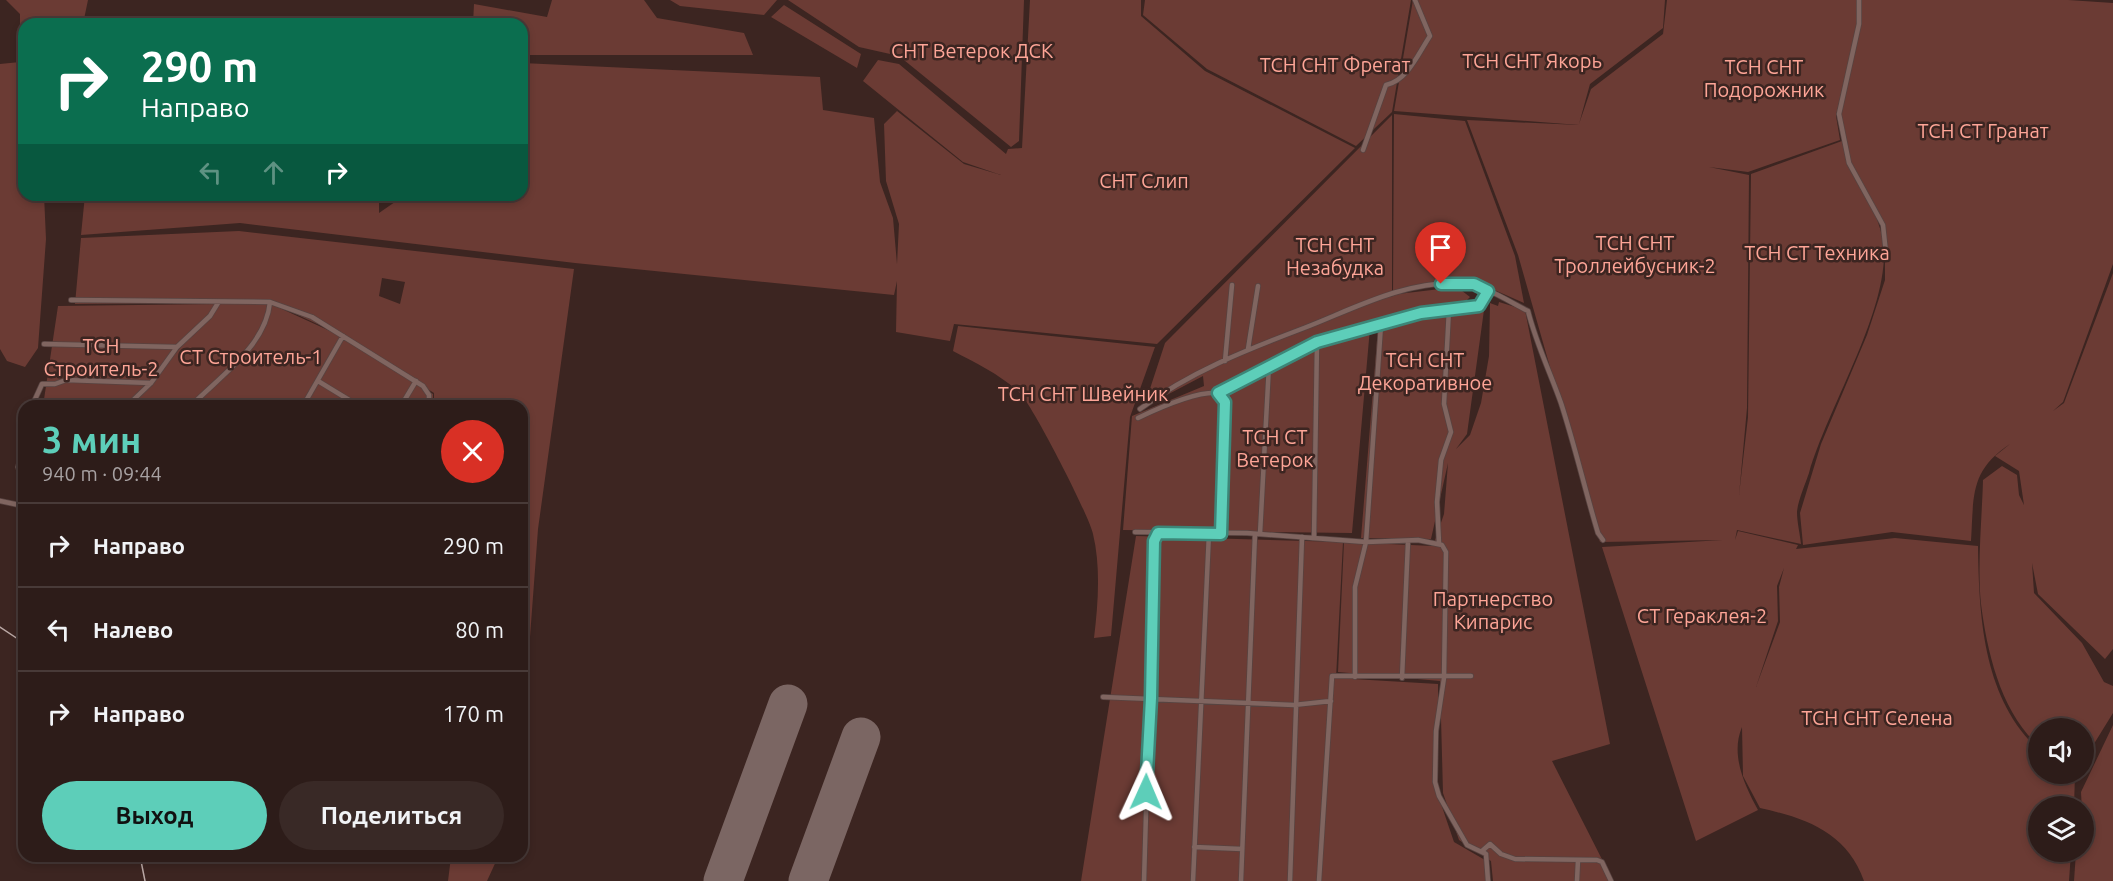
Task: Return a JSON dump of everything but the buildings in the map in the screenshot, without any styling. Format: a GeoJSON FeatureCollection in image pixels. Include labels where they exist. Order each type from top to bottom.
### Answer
{"type":"FeatureCollection","features":[{"type":"Feature","properties":{"kind":"street"},"geometry":{"type":"LineString","coordinates":[[1363,150],[1386,85],[1396,82],[1408,71],[1430,36],[1415,0]]}},
{"type":"Feature","properties":{"kind":"street"},"geometry":{"type":"LineString","coordinates":[[1859,0],[1859,24],[1839,114],[1849,163],[1883,225],[1886,253]]}},
{"type":"Feature","properties":{"kind":"street"},"geometry":{"type":"LineString","coordinates":[[1140,409],[1171,387],[1248,349],[1399,291],[1458,282],[1474,284],[1528,311],[1536,342],[1544,356],[1562,405],[1598,533],[1603,540]]}},
{"type":"Feature","properties":{"kind":"street"},"geometry":{"type":"LineString","coordinates":[[1225,361],[1232,285]]}},
{"type":"Feature","properties":{"kind":"street"},"geometry":{"type":"LineString","coordinates":[[1248,349],[1258,286]]}},
{"type":"Feature","properties":{"kind":"street"},"geometry":{"type":"LineString","coordinates":[[1138,418],[1165,405],[1208,392],[1218,393],[1317,342],[1449,309],[1479,306],[1488,291]]}},
{"type":"Feature","properties":{"kind":"street"},"geometry":{"type":"LineString","coordinates":[[71,300],[270,302],[312,317],[416,381],[426,390],[428,400]]}},
{"type":"Feature","properties":{"kind":"street"},"geometry":{"type":"LineString","coordinates":[[197,400],[256,341],[268,316],[270,302]]}},
{"type":"Feature","properties":{"kind":"street"},"geometry":{"type":"LineString","coordinates":[[133,400],[151,383],[177,347],[210,316],[218,303]]}},
{"type":"Feature","properties":{"kind":"street"},"geometry":{"type":"LineString","coordinates":[[1449,309],[1444,404],[1451,432],[1441,460],[1437,502],[1439,543],[1446,552],[1444,678],[1436,731],[1435,782],[1438,796],[1467,845],[1486,855]]}},
{"type":"Feature","properties":{"kind":"street"},"geometry":{"type":"LineString","coordinates":[[1355,676],[1355,587],[1366,542],[1381,325]]}},
{"type":"Feature","properties":{"kind":"street"},"geometry":{"type":"LineString","coordinates":[[307,400],[343,336]]}},
{"type":"Feature","properties":{"kind":"street"},"geometry":{"type":"LineString","coordinates":[[1314,538],[1317,342]]}},
{"type":"Feature","properties":{"kind":"street"},"geometry":{"type":"LineString","coordinates":[[44,344],[177,347]]}},
{"type":"Feature","properties":{"kind":"street"},"geometry":{"type":"LineString","coordinates":[[1241,881],[1248,702],[1269,365]]}},
{"type":"Feature","properties":{"kind":"street"},"geometry":{"type":"LineString","coordinates":[[35,400],[42,384],[56,384],[66,380],[151,383]]}},
{"type":"Feature","properties":{"kind":"street"},"geometry":{"type":"LineString","coordinates":[[318,381],[349,400]]}},
{"type":"Feature","properties":{"kind":"street"},"geometry":{"type":"LineString","coordinates":[[405,400],[416,381]]}},
{"type":"Feature","properties":{"kind":"street"},"geometry":{"type":"LineString","coordinates":[[1218,393],[1225,402],[1221,534]]}},
{"type":"Feature","properties":{"kind":"street"},"geometry":{"type":"LineString","coordinates":[[15,504],[18,499]]}},
{"type":"Feature","properties":{"kind":"street"},"geometry":{"type":"LineString","coordinates":[[0,501],[18,505]]}},
{"type":"Feature","properties":{"kind":"street"},"geometry":{"type":"LineString","coordinates":[[1135,532],[1258,534],[1366,542],[1418,540],[1439,543]]}},
{"type":"Feature","properties":{"kind":"street"},"geometry":{"type":"LineString","coordinates":[[1144,881],[1146,747],[1151,698],[1154,541],[1158,533]]}},
{"type":"Feature","properties":{"kind":"street"},"geometry":{"type":"LineString","coordinates":[[1193,881],[1209,533]]}},
{"type":"Feature","properties":{"kind":"street"},"geometry":{"type":"LineString","coordinates":[[1290,881],[1294,705],[1302,537]]}},
{"type":"Feature","properties":{"kind":"street"},"geometry":{"type":"LineString","coordinates":[[1402,678],[1408,542]]}},
{"type":"Feature","properties":{"kind":"street"},"geometry":{"type":"LineString","coordinates":[[1319,881],[1332,676],[1444,678],[1471,676]]}},
{"type":"Feature","properties":{"kind":"street"},"geometry":{"type":"LineString","coordinates":[[1103,697],[1294,705],[1331,701]]}},
{"type":"Feature","properties":{"kind":"street"},"geometry":{"type":"LineString","coordinates":[[1488,881],[1486,855],[1483,849],[1490,844],[1501,854],[1515,859],[1602,862],[1611,881]]}},
{"type":"Feature","properties":{"kind":"street"},"geometry":{"type":"LineString","coordinates":[[1194,847],[1242,849]]}},
{"type":"Feature","properties":{"kind":"street"},"geometry":{"type":"LineString","coordinates":[[1577,881],[1578,860]]}},
{"type":"Feature","properties":{"kind":"green space"},"geometry":{"type":"Polygon","coordinates":[[[6,0],[88,0],[84,18],[20,18],[20,14],[6,0]]]}},
{"type":"Feature","properties":{"kind":"green space"},"geometry":{"type":"Polygon","coordinates":[[[552,0],[644,0],[657,18],[744,33],[753,55],[528,55],[528,18],[473,18],[474,4],[547,17],[552,0]]]}},
{"type":"Feature","properties":{"kind":"green space"},"geometry":{"type":"Polygon","coordinates":[[[670,0],[777,0],[764,15],[680,6],[670,0]]]}},
{"type":"Feature","properties":{"kind":"green space","name":"СНТ Ветерок ДСК"},"geometry":{"type":"Polygon","coordinates":[[[788,0],[1024,0],[1019,141],[1011,147],[899,56],[859,47],[788,0]]]}},
{"type":"Feature","properties":{"kind":"green space","name":"СНТ Слип"},"geometry":{"type":"Polygon","coordinates":[[[1030,0],[1141,0],[1141,16],[1205,71],[1355,148],[1157,344],[954,324],[950,341],[896,332],[897,281],[894,295],[575,263],[240,223],[81,235],[84,201],[379,201],[379,213],[396,201],[528,201],[528,63],[820,77],[823,110],[874,118],[880,182],[893,218],[897,264],[899,224],[886,181],[884,124],[897,111],[964,164],[1001,175],[963,162],[863,81],[878,60],[899,64],[1006,154],[1008,149],[1022,148],[1030,0]]]}},
{"type":"Feature","properties":{"kind":"green space","name":"ТСН СНТ Фрегат"},"geometry":{"type":"Polygon","coordinates":[[[1145,0],[1411,0],[1392,112],[1356,146],[1207,69],[1143,15],[1145,0]]]}},
{"type":"Feature","properties":{"kind":"green space"},"geometry":{"type":"Polygon","coordinates":[[[1413,0],[1665,0],[1663,28],[1590,84],[1579,124],[1591,89],[1663,34],[1667,0],[1857,0],[1857,24],[1836,116],[1840,140],[1748,172],[1709,167],[1749,175],[1747,408],[1739,495],[1748,417],[1751,174],[1842,141],[1852,169],[1878,222],[1884,250],[1882,276],[1876,303],[1818,447],[1799,503],[1797,516],[1801,544],[1737,530],[1735,540],[1738,531],[1798,545],[1796,549],[1895,538],[1978,546],[1980,600],[1988,655],[1995,681],[2006,706],[2028,738],[2028,784],[2075,784],[2074,796],[2028,796],[2028,862],[2070,862],[2069,881],[1864,881],[1847,850],[1823,830],[1793,817],[1760,808],[1743,776],[1742,727],[1738,759],[1744,781],[1758,810],[1696,841],[1602,547],[1723,540],[1600,542],[1518,255],[1467,120],[1579,125],[1394,111],[1413,0]],[[1784,568],[1777,586],[1778,621],[1756,687],[1780,622],[1779,587],[1784,568]]]}},
{"type":"Feature","properties":{"kind":"green space","name":"ТСН СТ Гранат"},"geometry":{"type":"Polygon","coordinates":[[[1861,0],[2068,0],[2113,3],[2113,264],[2063,402],[2053,411],[2064,403],[2113,273],[2113,649],[2105,659],[2038,594],[2032,563],[2034,593],[2082,643],[2104,682],[2113,686],[2113,713],[2094,744],[2094,718],[2028,718],[2028,734],[2005,699],[1992,661],[1981,604],[1979,574],[1983,480],[2002,466],[2017,475],[2019,495],[2024,505],[2019,471],[1995,456],[1987,464],[1976,486],[1971,541],[1892,532],[1803,545],[1800,513],[1821,444],[1867,335],[1885,280],[1885,224],[1851,162],[1841,114],[1860,24],[1861,0]]]}},
{"type":"Feature","properties":{"kind":"green space"},"geometry":{"type":"Polygon","coordinates":[[[784,5],[861,54],[857,68],[771,17],[784,5]]]}},
{"type":"Feature","properties":{"kind":"green space"},"geometry":{"type":"Polygon","coordinates":[[[18,62],[18,201],[44,201],[46,239],[38,348],[25,367],[7,361],[0,349],[0,64],[18,62]]]}},
{"type":"Feature","properties":{"kind":"green space"},"geometry":{"type":"Polygon","coordinates":[[[1394,114],[1465,121],[1515,256],[1524,303],[1474,281],[1405,290],[1398,294],[1457,287],[1470,297],[1463,304],[1370,328],[1352,533],[1123,530],[1132,416],[1204,386],[1203,376],[1144,407],[1165,343],[1392,115],[1392,295],[1390,297],[1393,296],[1394,114]]]}},
{"type":"Feature","properties":{"kind":"green space"},"geometry":{"type":"Polygon","coordinates":[[[239,231],[574,269],[538,529],[528,664],[528,400],[434,400],[434,393],[343,336],[270,302],[75,304],[81,238],[239,231]],[[382,278],[379,296],[400,304],[405,282],[382,278]]]}},
{"type":"Feature","properties":{"kind":"green space","name":"Партнерство Кипарис"},"geometry":{"type":"Polygon","coordinates":[[[1499,302],[1525,310],[1610,744],[1552,761],[1613,881],[1493,881],[1491,861],[1459,840],[1443,793],[1440,681],[1338,672],[1344,542],[1433,546],[1444,514],[1448,463],[1431,539],[1361,538],[1378,328],[1445,314],[1484,310],[1467,434],[1456,449],[1470,435],[1481,403],[1489,356],[1490,303],[1498,306],[1499,302]]]}},
{"type":"Feature","properties":{"kind":"green space","name":"ТСН Строитель-2"},"geometry":{"type":"Polygon","coordinates":[[[216,304],[209,316],[176,346],[151,382],[132,400],[44,400],[58,306],[216,304]]]}},
{"type":"Feature","properties":{"kind":"green space","name":"СТ Строитель-1"},"geometry":{"type":"Polygon","coordinates":[[[219,304],[271,304],[341,336],[433,394],[433,400],[134,400],[219,304]]]}},
{"type":"Feature","properties":{"kind":"green space","name":"ТСН СНТ Швейник"},"geometry":{"type":"Polygon","coordinates":[[[958,326],[1155,347],[1130,417],[1111,636],[1094,638],[1098,586],[1096,547],[1089,523],[1071,484],[1047,437],[1019,392],[979,364],[953,351],[958,326]]]}},
{"type":"Feature","properties":{"kind":"green space"},"geometry":{"type":"Polygon","coordinates":[[[1136,536],[1343,542],[1336,678],[1438,684],[1438,795],[1454,842],[1485,860],[1487,881],[1081,881],[1136,536]]]}},
{"type":"Feature","properties":{"kind":"green space"},"geometry":{"type":"Polygon","coordinates":[[[2113,725],[2113,881],[2074,881],[2075,862],[2094,862],[2094,796],[2081,796],[2081,792],[2085,784],[2094,784],[2094,765],[2113,725]]]}},
{"type":"Feature","properties":{"kind":"green space"},"geometry":{"type":"Polygon","coordinates":[[[450,862],[496,862],[487,881],[448,881],[450,862]]]}},
{"type":"Feature","properties":{"kind":"runway"},"geometry":{"type":"LineString","coordinates":[[723,881],[788,704]]}},
{"type":"Feature","properties":{"kind":"runway"},"geometry":{"type":"LineString","coordinates":[[808,881],[861,737]]}},
{"type":"Feature","properties":{"kind":"railway"},"geometry":{"type":"LineString","coordinates":[[0,627],[18,639]]}},
{"type":"Feature","properties":{"kind":"railway"},"geometry":{"type":"LineString","coordinates":[[141,862],[145,881]]}},
{"type":"Feature","properties":{"kind":"route"},"geometry":{"type":"LineString","coordinates":[[1146,792],[1146,747],[1151,698],[1154,541],[1158,533],[1221,534],[1225,402],[1218,393],[1317,342],[1421,313],[1479,306],[1488,291],[1474,284],[1458,282],[1441,284]]}},
{"type":"Feature","properties":{"kind":"park label","name":"ТСН СНТ Якорь"},"geometry":{"type":"Point","coordinates":[1532,60]}},
{"type":"Feature","properties":{"kind":"park label","name":"ТСН СНТ Подорожник"},"geometry":{"type":"Point","coordinates":[1764,78]}},
{"type":"Feature","properties":{"kind":"park label","name":"ТСН СТ Техника"},"geometry":{"type":"Point","coordinates":[1817,252]}},
{"type":"Feature","properties":{"kind":"park label","name":"ТСН СНТ Троллейбусник-2"},"geometry":{"type":"Point","coordinates":[1635,254]}},
{"type":"Feature","properties":{"kind":"park label","name":"ТСН СНТ Незабудка"},"geometry":{"type":"Point","coordinates":[1335,256]}},
{"type":"Feature","properties":{"kind":"park label","name":"ТСН СНТ Декоративное"},"geometry":{"type":"Point","coordinates":[1425,370]}},
{"type":"Feature","properties":{"kind":"park label","name":"ТСН СТ Ветерок"},"geometry":{"type":"Point","coordinates":[1275,448]}},
{"type":"Feature","properties":{"kind":"park label","name":"СТ Гераклея-2"},"geometry":{"type":"Point","coordinates":[1702,615]}},
{"type":"Feature","properties":{"kind":"park label","name":"ТСН СНТ Селена"},"geometry":{"type":"Point","coordinates":[1877,717]}}]}
